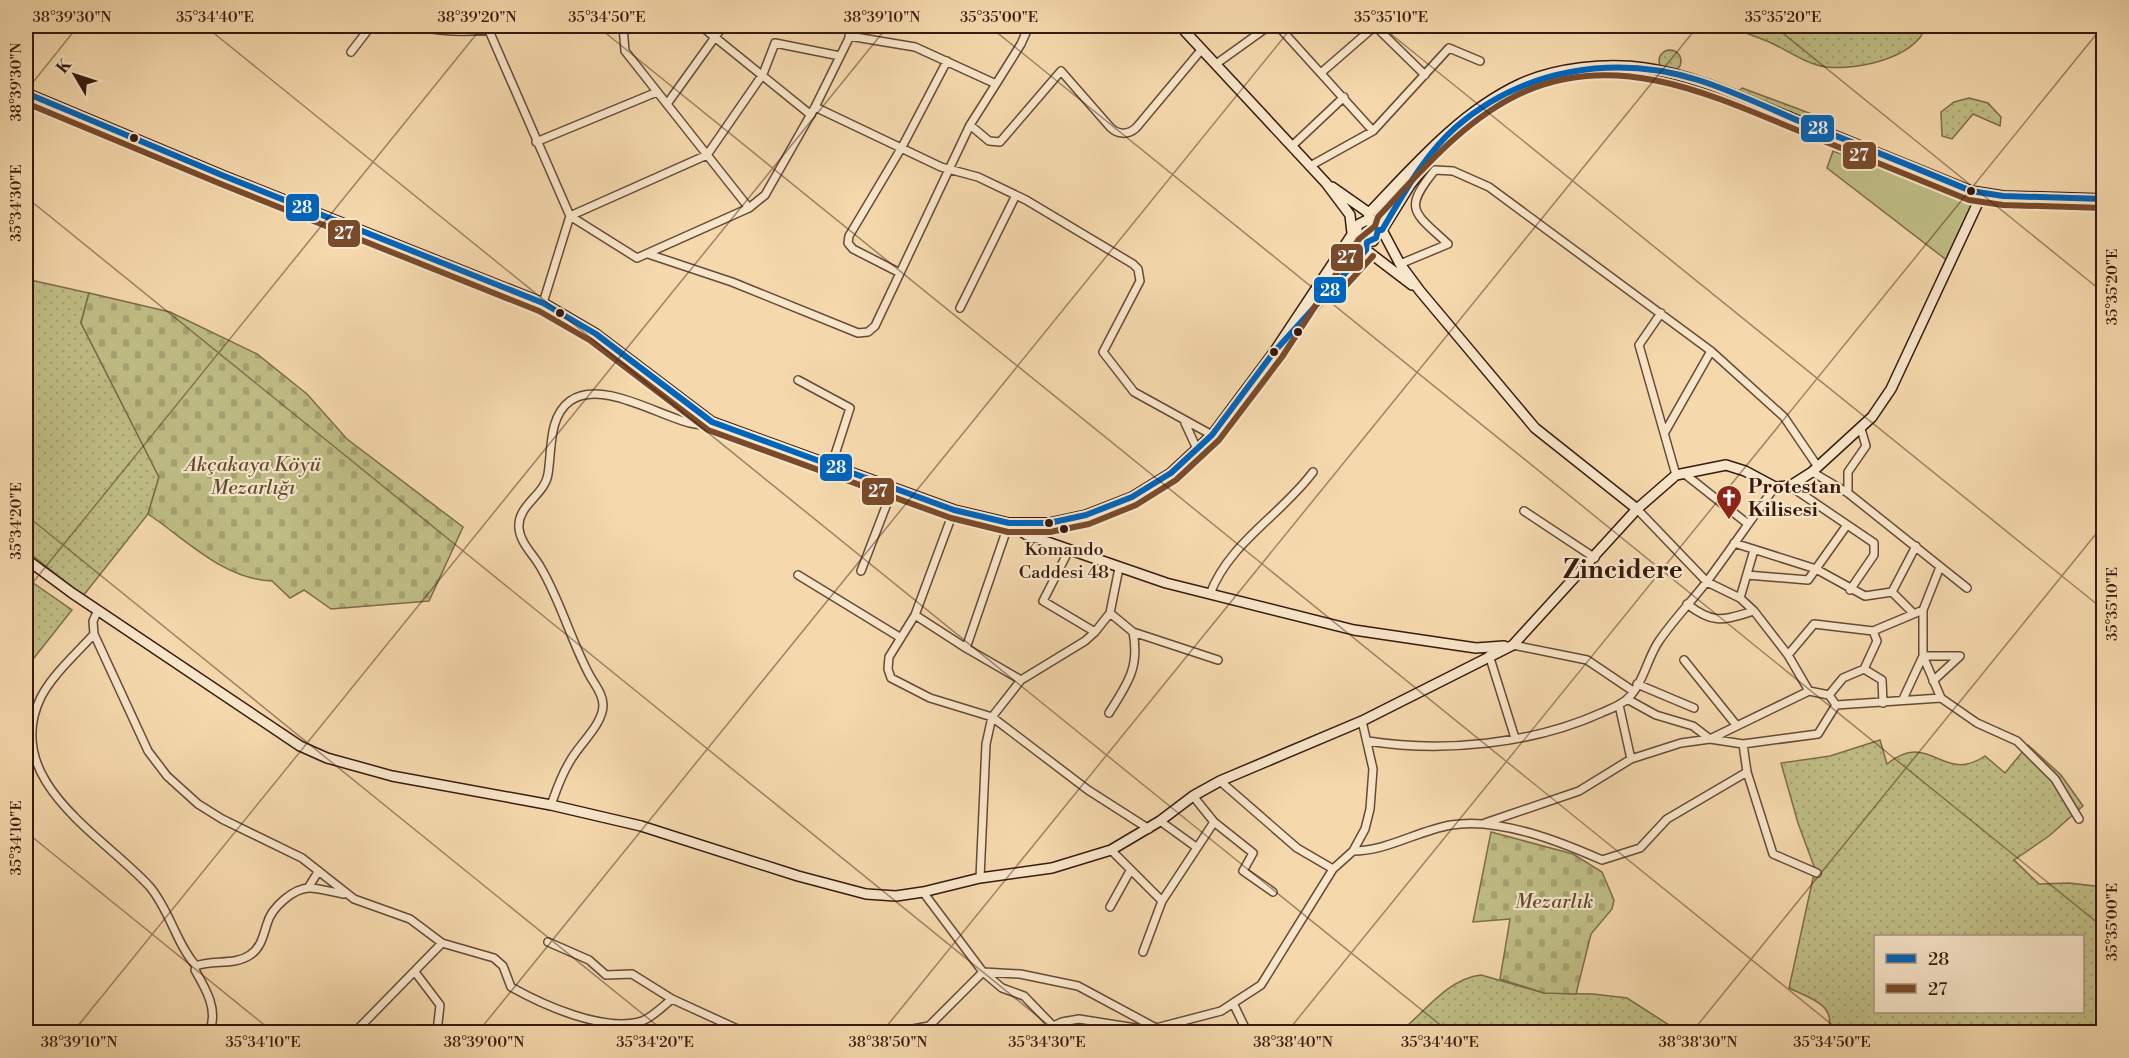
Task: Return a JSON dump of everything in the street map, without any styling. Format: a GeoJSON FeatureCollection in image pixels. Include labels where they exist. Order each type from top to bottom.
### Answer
{"type":"FeatureCollection","features":[{"type":"Feature","properties":{"kind":"street"},"geometry":{"type":"LineString","coordinates":[[351,52],[371,26]]}},
{"type":"Feature","properties":{"kind":"street"},"geometry":{"type":"LineString","coordinates":[[414,26],[432,29],[506,26]]}},
{"type":"Feature","properties":{"kind":"street"},"geometry":{"type":"LineString","coordinates":[[623,26],[625,51],[749,207]]}},
{"type":"Feature","properties":{"kind":"street"},"geometry":{"type":"LineString","coordinates":[[701,26],[811,115]]}},
{"type":"Feature","properties":{"kind":"street"},"geometry":{"type":"LineString","coordinates":[[667,104],[723,26]]}},
{"type":"Feature","properties":{"kind":"street"},"geometry":{"type":"LineString","coordinates":[[487,28],[570,216],[637,258],[749,207],[765,195],[811,115],[855,26]]}},
{"type":"Feature","properties":{"kind":"street"},"geometry":{"type":"LineString","coordinates":[[648,254],[732,282],[858,333],[868,332],[875,326],[970,125],[1021,44],[1029,26]]}},
{"type":"Feature","properties":{"kind":"street"},"geometry":{"type":"LineString","coordinates":[[1180,26],[1326,183],[1350,215],[1354,231],[1366,246],[1420,291]]}},
{"type":"Feature","properties":{"kind":"street"},"geometry":{"type":"LineString","coordinates":[[1216,64],[1269,26]]}},
{"type":"Feature","properties":{"kind":"street"},"geometry":{"type":"LineString","coordinates":[[1278,26],[1373,131]]}},
{"type":"Feature","properties":{"kind":"street"},"geometry":{"type":"LineString","coordinates":[[1322,72],[1375,26],[1425,75]]}},
{"type":"Feature","properties":{"kind":"street"},"geometry":{"type":"LineString","coordinates":[[849,36],[915,47],[996,84]]}},
{"type":"Feature","properties":{"kind":"street"},"geometry":{"type":"LineString","coordinates":[[543,303],[570,216],[707,155],[763,75],[775,43],[840,56]]}},
{"type":"Feature","properties":{"kind":"street"},"geometry":{"type":"LineString","coordinates":[[1310,166],[1373,131],[1449,48],[1480,61]]}},
{"type":"Feature","properties":{"kind":"street"},"geometry":{"type":"LineString","coordinates":[[970,125],[989,141],[1000,142],[1060,71],[1110,127],[1119,133],[1127,133],[1136,128],[1202,49]]}},
{"type":"Feature","properties":{"kind":"street"},"geometry":{"type":"LineString","coordinates":[[900,273],[853,249],[848,240],[902,147],[947,62]]}},
{"type":"Feature","properties":{"kind":"street"},"geometry":{"type":"LineString","coordinates":[[26,93],[214,172],[543,303],[596,334],[712,422],[954,510],[1009,523],[1048,522],[1086,515],[1132,497],[1171,473],[1212,435],[1274,352],[1362,222],[1454,128],[1486,103],[1522,83],[1582,69],[1606,66],[1644,68],[1697,80],[1982,194],[2103,199]]}},
{"type":"Feature","properties":{"kind":"street"},"geometry":{"type":"LineString","coordinates":[[536,142],[657,92]]}},
{"type":"Feature","properties":{"kind":"street"},"geometry":{"type":"LineString","coordinates":[[1292,146],[1344,97]]}},
{"type":"Feature","properties":{"kind":"street"},"geometry":{"type":"LineString","coordinates":[[815,107],[948,169],[985,180],[1015,197],[1026,200],[1095,240],[1138,269],[1140,281],[1103,352],[1134,392],[1212,435]]}},
{"type":"Feature","properties":{"kind":"street"},"geometry":{"type":"LineString","coordinates":[[1274,352],[1366,246],[1376,238],[1410,185],[1454,128]]}},
{"type":"Feature","properties":{"kind":"street"},"geometry":{"type":"LineString","coordinates":[[1400,264],[1448,244],[1419,217],[1414,204],[1418,191],[1436,170],[1453,171],[1489,187],[1711,351],[1784,417],[1815,469],[1967,588]]}},
{"type":"Feature","properties":{"kind":"street"},"geometry":{"type":"LineString","coordinates":[[1326,183],[1369,217],[1420,291],[1535,428],[1637,509],[1707,582],[1740,598],[1754,611],[1788,655],[1809,691]]}},
{"type":"Feature","properties":{"kind":"street"},"geometry":{"type":"LineString","coordinates":[[26,559],[300,746],[318,754],[392,776],[551,805],[641,826],[798,876],[866,894],[896,896],[980,878],[1052,868],[1111,850],[1160,822],[1193,795],[1220,781],[1362,722],[1513,645],[1595,558],[1637,509],[1676,475],[1686,475],[1726,465],[1745,471],[1775,487],[1790,486],[1815,469],[1843,442],[1861,429],[1892,389],[1982,194]]}},
{"type":"Feature","properties":{"kind":"street"},"geometry":{"type":"LineString","coordinates":[[960,308],[1015,197]]}},
{"type":"Feature","properties":{"kind":"street"},"geometry":{"type":"LineString","coordinates":[[1661,313],[1639,345],[1676,475]]}},
{"type":"Feature","properties":{"kind":"street"},"geometry":{"type":"LineString","coordinates":[[1665,432],[1711,351]]}},
{"type":"Feature","properties":{"kind":"street"},"geometry":{"type":"LineString","coordinates":[[798,380],[850,408],[831,466]]}},
{"type":"Feature","properties":{"kind":"street"},"geometry":{"type":"LineString","coordinates":[[551,805],[569,761],[601,716],[603,704],[601,694],[575,648],[545,575],[523,541],[519,528],[524,509],[547,478],[557,418],[570,401],[597,394],[638,404],[699,426],[712,422]]}},
{"type":"Feature","properties":{"kind":"street"},"geometry":{"type":"LineString","coordinates":[[1184,421],[1197,449]]}},
{"type":"Feature","properties":{"kind":"street"},"geometry":{"type":"LineString","coordinates":[[1848,493],[1848,472],[1866,446],[1861,429]]}},
{"type":"Feature","properties":{"kind":"street"},"geometry":{"type":"LineString","coordinates":[[1210,594],[1217,575],[1227,559],[1285,505],[1313,472]]}},
{"type":"Feature","properties":{"kind":"street"},"geometry":{"type":"LineString","coordinates":[[1686,475],[1748,524]]}},
{"type":"Feature","properties":{"kind":"street"},"geometry":{"type":"LineString","coordinates":[[1790,486],[1874,543],[1875,555],[1850,590]]}},
{"type":"Feature","properties":{"kind":"street"},"geometry":{"type":"LineString","coordinates":[[1368,741],[1393,745],[1462,745],[1515,738],[1579,723],[1628,699],[1658,642],[1707,582],[1775,487]]}},
{"type":"Feature","properties":{"kind":"street"},"geometry":{"type":"LineString","coordinates":[[861,571],[893,488]]}},
{"type":"Feature","properties":{"kind":"street"},"geometry":{"type":"LineString","coordinates":[[954,510],[915,615],[889,657],[888,669],[891,678],[930,699],[992,717],[1088,790],[1149,828]]}},
{"type":"Feature","properties":{"kind":"street"},"geometry":{"type":"LineString","coordinates":[[1524,511],[1595,558]]}},
{"type":"Feature","properties":{"kind":"street"},"geometry":{"type":"LineString","coordinates":[[1009,523],[1027,535],[1119,568],[1210,594],[1354,630],[1476,648],[1513,645],[1587,660],[1633,691]]}},
{"type":"Feature","properties":{"kind":"street"},"geometry":{"type":"LineString","coordinates":[[966,648],[1009,523]]}},
{"type":"Feature","properties":{"kind":"street"},"geometry":{"type":"LineString","coordinates":[[1747,575],[1808,580],[1848,525]]}},
{"type":"Feature","properties":{"kind":"street"},"geometry":{"type":"LineString","coordinates":[[1734,543],[1816,569],[1850,590],[1865,596],[1892,592]]}},
{"type":"Feature","properties":{"kind":"street"},"geometry":{"type":"LineString","coordinates":[[1892,592],[1916,546]]}},
{"type":"Feature","properties":{"kind":"street"},"geometry":{"type":"LineString","coordinates":[[1069,550],[1043,601],[1095,632]]}},
{"type":"Feature","properties":{"kind":"street"},"geometry":{"type":"LineString","coordinates":[[1740,598],[1754,550]]}},
{"type":"Feature","properties":{"kind":"street"},"geometry":{"type":"LineString","coordinates":[[1940,567],[1923,610],[1923,656],[1941,698],[1977,723],[2017,741],[2055,779],[2079,819]]}},
{"type":"Feature","properties":{"kind":"street"},"geometry":{"type":"LineString","coordinates":[[980,878],[986,744],[992,717],[1021,680],[1085,641],[1095,632],[1110,614],[1119,568]]}},
{"type":"Feature","properties":{"kind":"street"},"geometry":{"type":"LineString","coordinates":[[798,575],[901,638]]}},
{"type":"Feature","properties":{"kind":"street"},"geometry":{"type":"LineString","coordinates":[[1892,592],[1913,613]]}},
{"type":"Feature","properties":{"kind":"street"},"geometry":{"type":"LineString","coordinates":[[1688,604],[1705,618],[1723,620],[1754,611]]}},
{"type":"Feature","properties":{"kind":"street"},"geometry":{"type":"LineString","coordinates":[[98,610],[93,621],[94,634],[139,737],[167,776],[209,812],[287,849],[360,903],[410,918],[442,943],[494,958],[503,966],[511,987],[536,1001],[603,1023],[642,1021],[672,999]]}},
{"type":"Feature","properties":{"kind":"street"},"geometry":{"type":"LineString","coordinates":[[1788,655],[1814,624],[1873,631],[1892,625],[1923,610]]}},
{"type":"Feature","properties":{"kind":"street"},"geometry":{"type":"LineString","coordinates":[[1110,614],[1133,632],[1218,660]]}},
{"type":"Feature","properties":{"kind":"street"},"geometry":{"type":"LineString","coordinates":[[915,615],[1021,680]]}},
{"type":"Feature","properties":{"kind":"street"},"geometry":{"type":"LineString","coordinates":[[1829,695],[1843,678],[1864,669],[1877,641],[1873,631]]}},
{"type":"Feature","properties":{"kind":"street"},"geometry":{"type":"LineString","coordinates":[[1109,713],[1134,668],[1136,650],[1133,632]]}},
{"type":"Feature","properties":{"kind":"street"},"geometry":{"type":"LineString","coordinates":[[94,634],[42,696],[31,731],[33,756],[39,770],[73,817],[133,870],[156,895],[196,966],[195,970],[212,1007],[213,1018],[209,1032]]}},
{"type":"Feature","properties":{"kind":"street"},"geometry":{"type":"LineString","coordinates":[[1490,655],[1515,738]]}},
{"type":"Feature","properties":{"kind":"street"},"geometry":{"type":"LineString","coordinates":[[1923,656],[1960,656],[1933,681]]}},
{"type":"Feature","properties":{"kind":"street"},"geometry":{"type":"LineString","coordinates":[[1903,699],[1923,656]]}},
{"type":"Feature","properties":{"kind":"street"},"geometry":{"type":"LineString","coordinates":[[1684,660],[1737,726]]}},
{"type":"Feature","properties":{"kind":"street"},"geometry":{"type":"LineString","coordinates":[[1864,669],[1882,680],[1883,703]]}},
{"type":"Feature","properties":{"kind":"street"},"geometry":{"type":"LineString","coordinates":[[1637,684],[1694,708]]}},
{"type":"Feature","properties":{"kind":"street"},"geometry":{"type":"LineString","coordinates":[[1710,739],[1809,691],[1829,695],[1836,705]]}},
{"type":"Feature","properties":{"kind":"street"},"geometry":{"type":"LineString","coordinates":[[1836,705],[1941,698]]}},
{"type":"Feature","properties":{"kind":"street"},"geometry":{"type":"LineString","coordinates":[[1628,699],[1656,715],[1693,726],[1710,739]]}},
{"type":"Feature","properties":{"kind":"street"},"geometry":{"type":"LineString","coordinates":[[1618,705],[1631,759]]}},
{"type":"Feature","properties":{"kind":"street"},"geometry":{"type":"LineString","coordinates":[[1353,851],[1370,851],[1450,826],[1485,823],[1579,791],[1631,759],[1681,743],[1710,739],[1743,744],[1818,734],[1836,705]]}},
{"type":"Feature","properties":{"kind":"street"},"geometry":{"type":"LineString","coordinates":[[1040,1032],[1079,1019],[1142,1029],[1210,1016],[1233,1005],[1265,981],[1333,870],[1353,851],[1365,829],[1370,809],[1373,769],[1362,722]]}},
{"type":"Feature","properties":{"kind":"street"},"geometry":{"type":"LineString","coordinates":[[1743,744],[1747,772],[1773,854],[1817,873]]}},
{"type":"Feature","properties":{"kind":"street"},"geometry":{"type":"LineString","coordinates":[[1485,823],[1568,845],[1602,860],[1640,848],[1667,819],[1747,772]]}},
{"type":"Feature","properties":{"kind":"street"},"geometry":{"type":"LineString","coordinates":[[1220,781],[1297,848],[1333,870]]}},
{"type":"Feature","properties":{"kind":"street"},"geometry":{"type":"LineString","coordinates":[[1193,795],[1214,822],[1253,853],[1243,872],[1273,892]]}},
{"type":"Feature","properties":{"kind":"street"},"geometry":{"type":"LineString","coordinates":[[1160,822],[1196,847]]}},
{"type":"Feature","properties":{"kind":"street"},"geometry":{"type":"LineString","coordinates":[[1143,952],[1162,901],[1214,822]]}},
{"type":"Feature","properties":{"kind":"street"},"geometry":{"type":"LineString","coordinates":[[1111,850],[1162,901]]}},
{"type":"Feature","properties":{"kind":"street"},"geometry":{"type":"LineString","coordinates":[[1110,907],[1130,871]]}},
{"type":"Feature","properties":{"kind":"street"},"geometry":{"type":"LineString","coordinates":[[309,888],[318,872]]}},
{"type":"Feature","properties":{"kind":"street"},"geometry":{"type":"LineString","coordinates":[[196,966],[241,960],[251,955],[258,947],[267,921],[276,906],[291,895],[309,888],[345,894]]}},
{"type":"Feature","properties":{"kind":"street"},"geometry":{"type":"LineString","coordinates":[[923,892],[983,972],[1002,988],[1024,996],[1053,1026]]}},
{"type":"Feature","properties":{"kind":"street"},"geometry":{"type":"LineString","coordinates":[[548,942],[589,960],[606,975],[632,974],[672,999],[744,1032]]}},
{"type":"Feature","properties":{"kind":"street"},"geometry":{"type":"LineString","coordinates":[[355,1032],[442,943]]}},
{"type":"Feature","properties":{"kind":"street"},"geometry":{"type":"LineString","coordinates":[[415,972],[440,1005],[437,1032]]}},
{"type":"Feature","properties":{"kind":"street"},"geometry":{"type":"LineString","coordinates":[[867,1032],[897,1032],[929,1026],[983,972],[1020,974],[1078,986],[1156,1028]]}},
{"type":"Feature","properties":{"kind":"street"},"geometry":{"type":"LineString","coordinates":[[1233,1005],[1247,1032]]}},
{"type":"Feature","properties":{"kind":"green space"},"geometry":{"type":"Polygon","coordinates":[[[1734,26],[1926,26],[1920,38],[1895,55],[1862,65],[1830,67],[1810,63],[1734,26]]]}},
{"type":"Feature","properties":{"kind":"green space"},"geometry":{"type":"Polygon","coordinates":[[[1670,50],[1680,57],[1681,61],[1674,71],[1670,72],[1660,65],[1659,61],[1666,51],[1670,50]]]}},
{"type":"Feature","properties":{"kind":"green space"},"geometry":{"type":"Polygon","coordinates":[[[1742,88],[1812,114],[1814,122],[1813,124],[1739,91],[1742,88]]]}},
{"type":"Feature","properties":{"kind":"green space"},"geometry":{"type":"Polygon","coordinates":[[[1969,98],[1988,103],[2001,117],[2000,126],[1973,114],[1952,139],[1942,136],[1941,112],[1954,102],[1969,98]]]}},
{"type":"Feature","properties":{"kind":"green space"},"geometry":{"type":"Polygon","coordinates":[[[1833,151],[1978,204],[1953,265],[1827,168],[1833,151]]]}},
{"type":"Feature","properties":{"kind":"green space"},"geometry":{"type":"Polygon","coordinates":[[[26,279],[89,293],[81,323],[159,477],[148,514],[83,596],[26,550],[26,279]]]}},
{"type":"Feature","properties":{"kind":"green space","name":"Akçakaya Köyü Mezarlığı"},"geometry":{"type":"Polygon","coordinates":[[[89,293],[170,312],[257,354],[307,394],[347,439],[463,527],[429,601],[331,609],[304,590],[290,598],[272,581],[254,579],[222,566],[148,514],[159,477],[81,323],[89,293]]]}},
{"type":"Feature","properties":{"kind":"green space"},"geometry":{"type":"Polygon","coordinates":[[[26,578],[72,610],[26,668],[26,578]]]}},
{"type":"Feature","properties":{"kind":"green space"},"geometry":{"type":"Polygon","coordinates":[[[1880,740],[1887,764],[1902,755],[1914,752],[1958,765],[1970,763],[1985,756],[2005,773],[2028,745],[2061,775],[2083,806],[2049,836],[2014,860],[2039,884],[2069,883],[2103,887],[2103,1032],[1828,1032],[1830,1022],[1825,1008],[1813,999],[1789,988],[1815,869],[1798,823],[1781,763],[1830,756],[1880,740]]]}},
{"type":"Feature","properties":{"kind":"green space","name":"Mezarlık"},"geometry":{"type":"Polygon","coordinates":[[[1491,832],[1573,854],[1602,872],[1614,900],[1612,909],[1591,934],[1576,994],[1544,993],[1500,979],[1510,919],[1473,922],[1491,832]]]}},
{"type":"Feature","properties":{"kind":"green space"},"geometry":{"type":"Polygon","coordinates":[[[1481,975],[1544,993],[1593,994],[1627,998],[1680,1032],[1400,1032],[1447,990],[1469,978],[1481,975]]]}},
{"type":"Feature","properties":{"kind":"transit line","name":"28"},"geometry":{"type":"LineString","coordinates":[[26,93],[224,176],[543,303],[596,334],[712,422],[954,510],[1009,523],[1049,523],[1086,515],[1132,497],[1171,473],[1212,435],[1274,352],[1366,250],[1367,242],[1376,238],[1378,230],[1382,230],[1415,176],[1444,138],[1482,107],[1540,80],[1571,72],[1602,68],[1634,68],[1666,72],[1724,89],[1971,191],[2003,196],[2104,199]]}},
{"type":"Feature","properties":{"kind":"transit line","name":"27"},"geometry":{"type":"LineString","coordinates":[[26,103],[539,311],[591,341],[708,430],[951,518],[1008,532],[1050,532],[1089,524],[1136,505],[1176,480],[1219,440],[1282,357],[1359,239],[1375,226],[1378,217],[1428,164],[1464,130],[1504,102],[1526,91],[1562,80],[1597,75],[1633,77],[1668,83],[1702,93],[1737,105],[1969,200],[2003,205],[2104,208]]}},
{"type":"Feature","properties":{"kind":"transit line","name":"27"},"geometry":{"type":"LineString","coordinates":[[1341,291],[1373,256]]}},
{"type":"Feature","properties":{"kind":"place","name":"Protestan Kilisesi"},"geometry":{"type":"Point","coordinates":[1729,521]}},
{"type":"Feature","properties":{"kind":"place","name":"Komando Caddesi 48"},"geometry":{"type":"Point","coordinates":[1064,529]}},
{"type":"Feature","properties":{"kind":"district","name":"Zincidere"},"geometry":{"type":"Point","coordinates":[1623,569]}}]}
